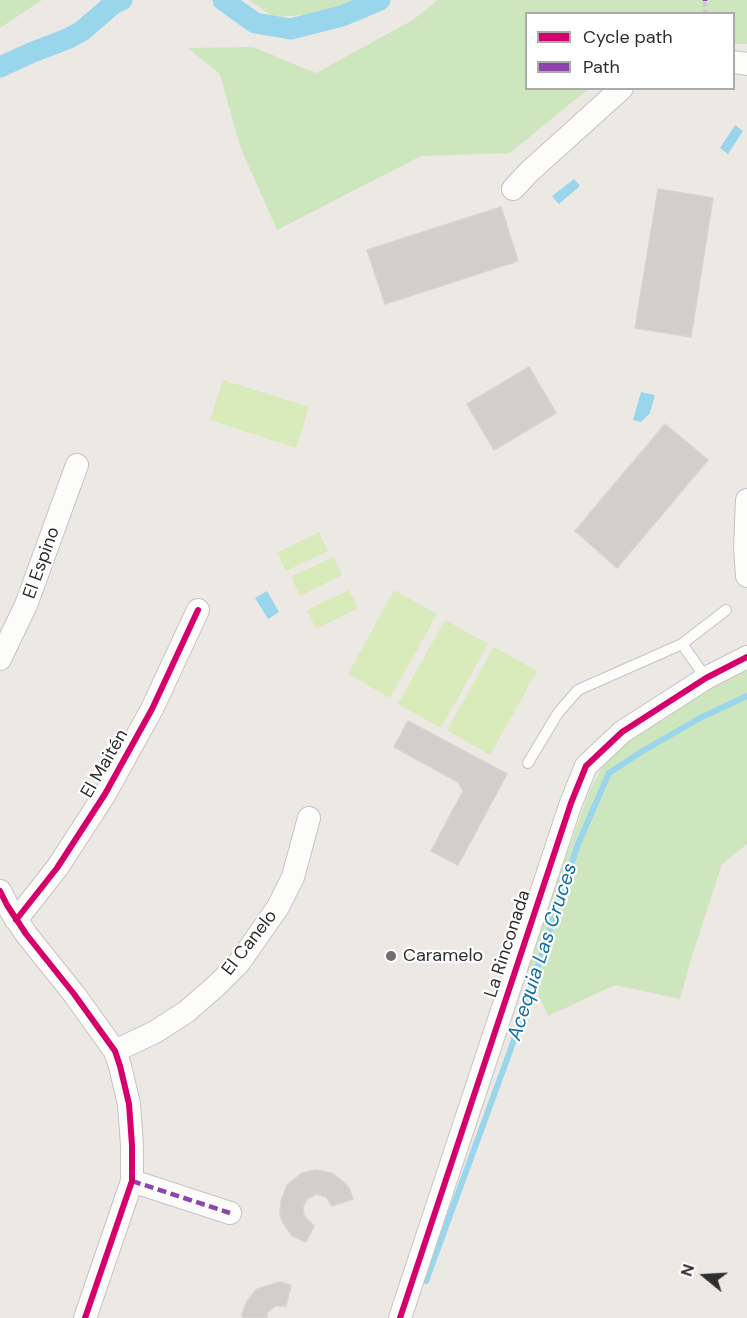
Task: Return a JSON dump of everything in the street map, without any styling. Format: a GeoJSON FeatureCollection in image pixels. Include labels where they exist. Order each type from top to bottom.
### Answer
{"type":"FeatureCollection","features":[{"type":"Feature","properties":{"kind":"street"},"geometry":{"type":"LineString","coordinates":[[513,189],[620,90]]}},
{"type":"Feature","properties":{"kind":"street","name":"El Espino"},"geometry":{"type":"LineString","coordinates":[[0,659],[26,605],[77,465]]}},
{"type":"Feature","properties":{"kind":"street"},"geometry":{"type":"LineString","coordinates":[[747,500],[745,549],[747,576]]}},
{"type":"Feature","properties":{"kind":"street","name":"El Maitén"},"geometry":{"type":"LineString","coordinates":[[16,920],[57,868],[115,778],[152,709],[198,610]]}},
{"type":"Feature","properties":{"kind":"street","name":"La Rinconada"},"geometry":{"type":"LineString","coordinates":[[400,1318],[571,803],[586,766],[622,732],[706,678],[747,657]]}},
{"type":"Feature","properties":{"kind":"street","name":"El Canelo"},"geometry":{"type":"LineString","coordinates":[[115,1051],[155,1032],[186,1012],[239,963],[278,908],[293,877],[309,818]]}},
{"type":"Feature","properties":{"kind":"street"},"geometry":{"type":"LineString","coordinates":[[0,891],[6,905],[26,934],[74,994],[115,1051],[129,1104],[132,1181],[85,1318]]}},
{"type":"Feature","properties":{"kind":"street"},"geometry":{"type":"LineString","coordinates":[[132,1181],[230,1214]]}},
{"type":"Feature","properties":{"kind":"lane"},"geometry":{"type":"LineString","coordinates":[[528,763],[558,713],[578,690],[682,644],[726,610]]}},
{"type":"Feature","properties":{"kind":"lane"},"geometry":{"type":"LineString","coordinates":[[682,644],[706,678]]}},
{"type":"Feature","properties":{"kind":"green space"},"geometry":{"type":"Polygon","coordinates":[[[0,0],[42,0],[0,28],[0,0]]]}},
{"type":"Feature","properties":{"kind":"green space"},"geometry":{"type":"Polygon","coordinates":[[[249,0],[376,0],[319,14],[274,17],[249,0]]]}},
{"type":"Feature","properties":{"kind":"green space"},"geometry":{"type":"Polygon","coordinates":[[[438,0],[747,0],[747,44],[735,44],[735,12],[525,12],[525,90],[587,90],[510,153],[421,156],[277,230],[240,146],[220,74],[188,48],[253,47],[316,73],[413,20],[438,0]]]}},
{"type":"Feature","properties":{"kind":"green space"},"geometry":{"type":"Polygon","coordinates":[[[223,380],[309,407],[296,448],[210,420],[223,380]]]}},
{"type":"Feature","properties":{"kind":"green space"},"geometry":{"type":"Polygon","coordinates":[[[319,532],[328,551],[286,571],[277,553],[319,532]]]}},
{"type":"Feature","properties":{"kind":"green space"},"geometry":{"type":"Polygon","coordinates":[[[333,557],[342,575],[300,596],[291,577],[333,557]]]}},
{"type":"Feature","properties":{"kind":"green space"},"geometry":{"type":"Polygon","coordinates":[[[349,590],[358,608],[316,629],[307,610],[349,590]]]}},
{"type":"Feature","properties":{"kind":"green space"},"geometry":{"type":"Polygon","coordinates":[[[394,590],[437,614],[390,698],[348,674],[394,590]]]}},
{"type":"Feature","properties":{"kind":"green space"},"geometry":{"type":"Polygon","coordinates":[[[445,620],[488,644],[441,728],[398,704],[445,620]]]}},
{"type":"Feature","properties":{"kind":"green space"},"geometry":{"type":"Polygon","coordinates":[[[494,647],[537,671],[490,755],[447,730],[494,647]]]}},
{"type":"Feature","properties":{"kind":"green space"},"geometry":{"type":"Polygon","coordinates":[[[747,648],[747,844],[722,864],[680,999],[615,985],[548,1016],[526,967],[590,790],[623,729],[747,648]]]}},
{"type":"Feature","properties":{"kind":"water"},"geometry":{"type":"Polygon","coordinates":[[[735,125],[743,131],[728,154],[720,148],[735,125]]]}},
{"type":"Feature","properties":{"kind":"water"},"geometry":{"type":"Polygon","coordinates":[[[574,179],[580,186],[559,204],[552,196],[574,179]]]}},
{"type":"Feature","properties":{"kind":"water"},"geometry":{"type":"Polygon","coordinates":[[[641,392],[655,395],[650,413],[641,422],[633,420],[641,392]]]}},
{"type":"Feature","properties":{"kind":"water"},"geometry":{"type":"Polygon","coordinates":[[[267,591],[279,612],[268,619],[255,598],[267,591]]]}},
{"type":"Feature","properties":{"kind":"building"},"geometry":{"type":"Polygon","coordinates":[[[658,189],[713,198],[691,337],[635,328],[658,189]]]}},
{"type":"Feature","properties":{"kind":"building"},"geometry":{"type":"Polygon","coordinates":[[[501,207],[518,261],[385,304],[367,250],[501,207]]]}},
{"type":"Feature","properties":{"kind":"building"},"geometry":{"type":"Polygon","coordinates":[[[529,367],[556,413],[494,450],[467,404],[529,367]]]}},
{"type":"Feature","properties":{"kind":"building"},"geometry":{"type":"Polygon","coordinates":[[[665,424],[708,460],[617,568],[575,531],[665,424]]]}},
{"type":"Feature","properties":{"kind":"building"},"geometry":{"type":"Polygon","coordinates":[[[408,721],[507,774],[458,865],[431,851],[463,791],[458,782],[394,747],[408,721]]]}},
{"type":"Feature","properties":{"kind":"building"},"geometry":{"type":"Polygon","coordinates":[[[316,1170],[332,1173],[341,1180],[349,1188],[353,1199],[332,1206],[326,1197],[316,1194],[307,1199],[303,1207],[304,1216],[314,1226],[306,1242],[292,1236],[282,1221],[281,1201],[287,1185],[302,1173],[316,1170]]]}},
{"type":"Feature","properties":{"kind":"building"},"geometry":{"type":"Polygon","coordinates":[[[280,1282],[291,1285],[286,1306],[275,1306],[267,1313],[267,1318],[243,1318],[242,1314],[247,1301],[257,1289],[280,1282]]]}},
{"type":"Feature","properties":{"kind":"waterway"},"geometry":{"type":"LineString","coordinates":[[0,67],[82,31],[113,4],[122,0]]}},
{"type":"Feature","properties":{"kind":"waterway"},"geometry":{"type":"LineString","coordinates":[[223,0],[255,23],[291,29],[342,16],[380,0]]}},
{"type":"Feature","properties":{"kind":"waterway","name":"Acequia Las Cruces"},"geometry":{"type":"LineString","coordinates":[[426,1281],[510,1051],[578,844],[609,773],[700,718],[747,696]]}},
{"type":"Feature","properties":{"kind":"marked path"},"geometry":{"type":"LineString","coordinates":[[132,1181],[230,1213]]}},
{"type":"Feature","properties":{"kind":"cycle path"},"geometry":{"type":"LineString","coordinates":[[16,920],[57,868],[105,794],[152,709],[198,610]]}},
{"type":"Feature","properties":{"kind":"cycle path"},"geometry":{"type":"LineString","coordinates":[[400,1318],[571,803],[586,766],[622,732],[706,678],[747,657]]}},
{"type":"Feature","properties":{"kind":"cycle path"},"geometry":{"type":"LineString","coordinates":[[0,891],[26,934],[74,994],[115,1051],[129,1104],[132,1181],[85,1318]]}},
{"type":"Feature","properties":{"kind":"place","name":"Caramelo"},"geometry":{"type":"Point","coordinates":[391,956]}}]}
